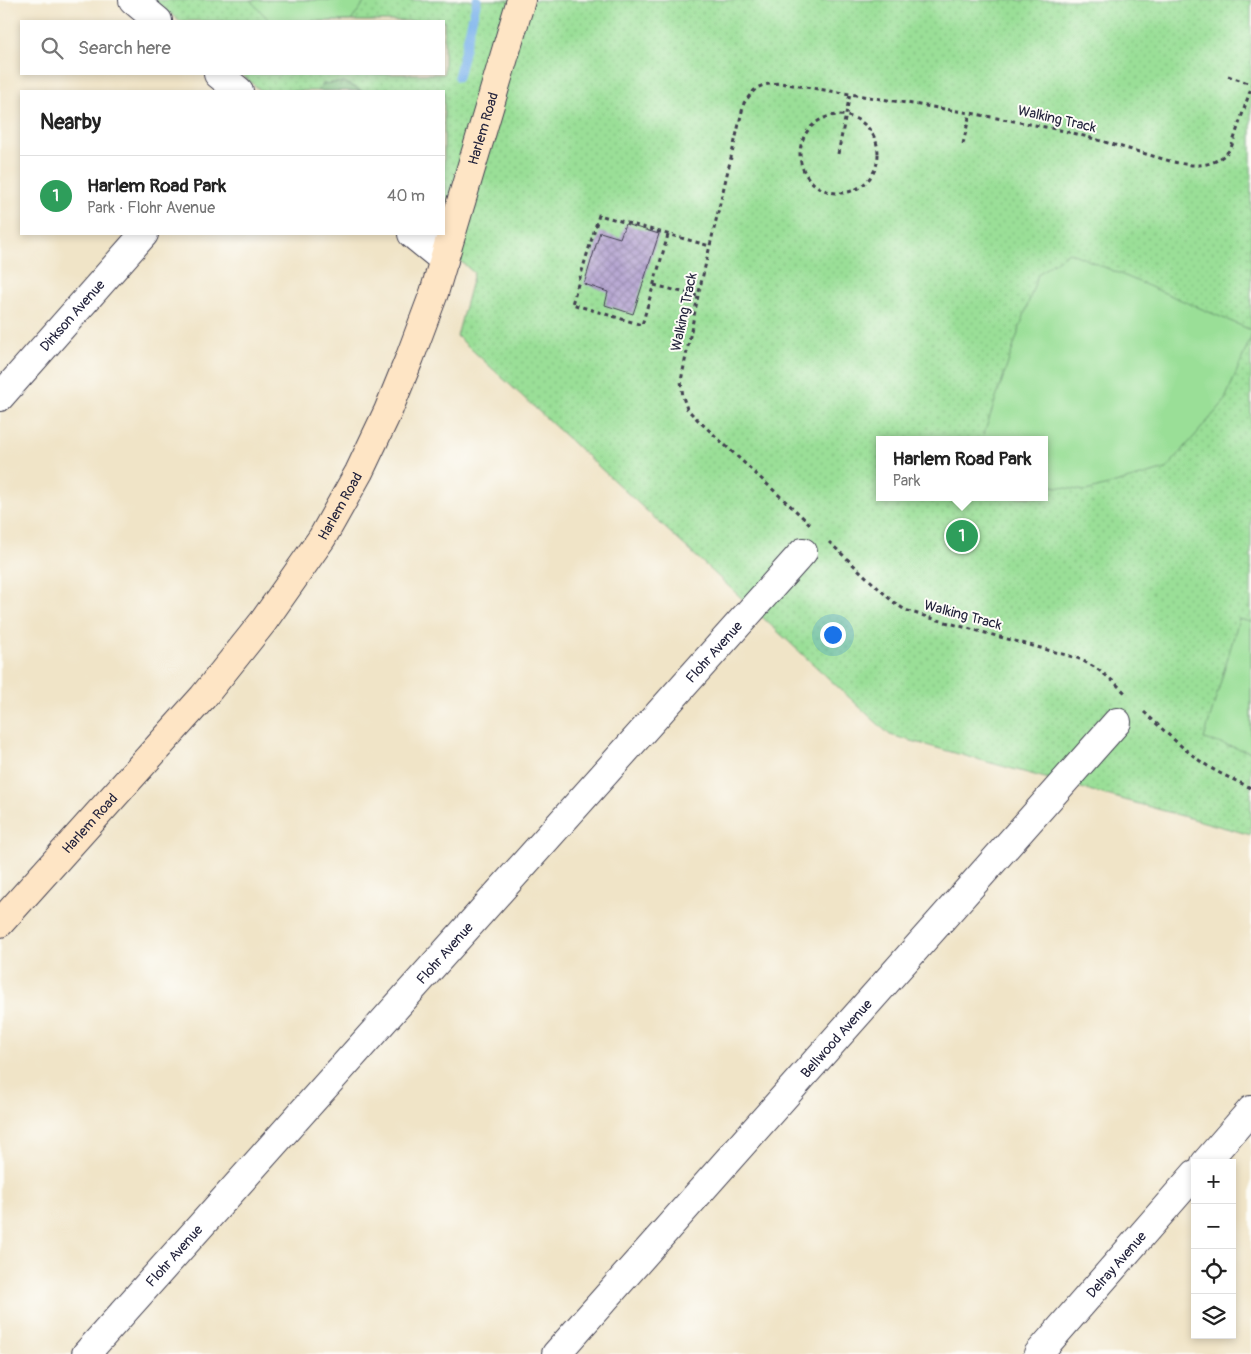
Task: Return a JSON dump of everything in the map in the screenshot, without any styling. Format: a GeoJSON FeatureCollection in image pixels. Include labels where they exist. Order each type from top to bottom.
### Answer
{"type":"FeatureCollection","features":[{"type":"Feature","properties":{"kind":"main road","name":"Harlem Road"},"geometry":{"type":"LineString","coordinates":[[0,923],[203,697],[263,622],[322,538],[359,472],[388,411],[434,293],[521,0]]}},
{"type":"Feature","properties":{"kind":"street"},"geometry":{"type":"LineString","coordinates":[[133,0],[157,20]]}},
{"type":"Feature","properties":{"kind":"street"},"geometry":{"type":"LineString","coordinates":[[219,75],[238,90]]}},
{"type":"Feature","properties":{"kind":"street","name":"Dirkson Avenue"},"geometry":{"type":"LineString","coordinates":[[0,397],[143,235]]}},
{"type":"Feature","properties":{"kind":"street"},"geometry":{"type":"LineString","coordinates":[[413,235],[444,260]]}},
{"type":"Feature","properties":{"kind":"street","name":"Flohr Avenue"},"geometry":{"type":"LineString","coordinates":[[86,1354],[803,552]]}},
{"type":"Feature","properties":{"kind":"street","name":"Bellwood Avenue"},"geometry":{"type":"LineString","coordinates":[[556,1354],[1117,722]]}},
{"type":"Feature","properties":{"kind":"street"},"geometry":{"type":"LineString","coordinates":[[1208,1159],[1251,1110]]}},
{"type":"Feature","properties":{"kind":"street","name":"Delray Avenue"},"geometry":{"type":"LineString","coordinates":[[1038,1354],[1191,1179]]}},
{"type":"Feature","properties":{"kind":"path"},"geometry":{"type":"LineString","coordinates":[[1228,76],[1251,84]]}},
{"type":"Feature","properties":{"kind":"path","name":"Walking Track"},"geometry":{"type":"LineString","coordinates":[[812,526],[699,421],[688,409],[683,396],[681,381],[698,296],[744,103],[753,91],[762,85],[780,83],[970,113],[1077,134],[1185,165],[1202,165],[1218,160],[1226,155],[1231,148],[1251,88]]}},
{"type":"Feature","properties":{"kind":"path"},"geometry":{"type":"LineString","coordinates":[[838,154],[850,94]]}},
{"type":"Feature","properties":{"kind":"path"},"geometry":{"type":"LineString","coordinates":[[963,144],[970,113]]}},
{"type":"Feature","properties":{"kind":"path"},"geometry":{"type":"LineString","coordinates":[[829,115],[845,115],[859,120],[871,131],[878,145],[878,157],[875,171],[861,187],[849,193],[832,193],[818,187],[806,177],[801,168],[800,150],[807,129],[816,120],[829,115]]}},
{"type":"Feature","properties":{"kind":"path"},"geometry":{"type":"LineString","coordinates":[[668,235],[642,325],[572,304],[599,215],[710,246]]}},
{"type":"Feature","properties":{"kind":"path"},"geometry":{"type":"LineString","coordinates":[[654,285],[698,296]]}},
{"type":"Feature","properties":{"kind":"path","name":"Walking Track"},"geometry":{"type":"LineString","coordinates":[[826,539],[892,601],[905,610],[1077,658],[1094,666],[1116,683],[1128,696]]}},
{"type":"Feature","properties":{"kind":"path"},"geometry":{"type":"LineString","coordinates":[[1141,709],[1194,756],[1215,770],[1251,788]]}},
{"type":"Feature","properties":{"kind":"green space"},"geometry":{"type":"Polygon","coordinates":[[[154,0],[1251,0],[1251,835],[890,735],[457,336],[474,273],[430,235],[445,235],[445,90],[260,90],[242,75],[445,75],[445,20],[178,20],[154,0]]]}},
{"type":"Feature","properties":{"kind":"green space"},"geometry":{"type":"Polygon","coordinates":[[[250,0],[366,0],[352,20],[269,20],[250,0]]]}},
{"type":"Feature","properties":{"kind":"green space"},"geometry":{"type":"Polygon","coordinates":[[[344,82],[360,90],[319,90],[323,84],[344,82]]]}},
{"type":"Feature","properties":{"kind":"green space"},"geometry":{"type":"Polygon","coordinates":[[[1069,252],[1251,330],[1251,337],[1224,402],[1166,469],[1086,491],[1048,485],[1048,436],[983,436],[1038,274],[1069,252]]]}},
{"type":"Feature","properties":{"kind":"green space"},"geometry":{"type":"Polygon","coordinates":[[[1239,619],[1251,622],[1251,752],[1204,739],[1239,619]]]}},
{"type":"Feature","properties":{"kind":"building"},"geometry":{"type":"Polygon","coordinates":[[[625,224],[659,234],[633,314],[605,305],[608,292],[584,284],[600,232],[620,238],[625,224]]]}},
{"type":"Feature","properties":{"kind":"waterway"},"geometry":{"type":"LineString","coordinates":[[458,77],[477,0]]}},
{"type":"Feature","properties":{"kind":"place","name":"Harlem Road Park"},"geometry":{"type":"Point","coordinates":[962,536]}}]}
